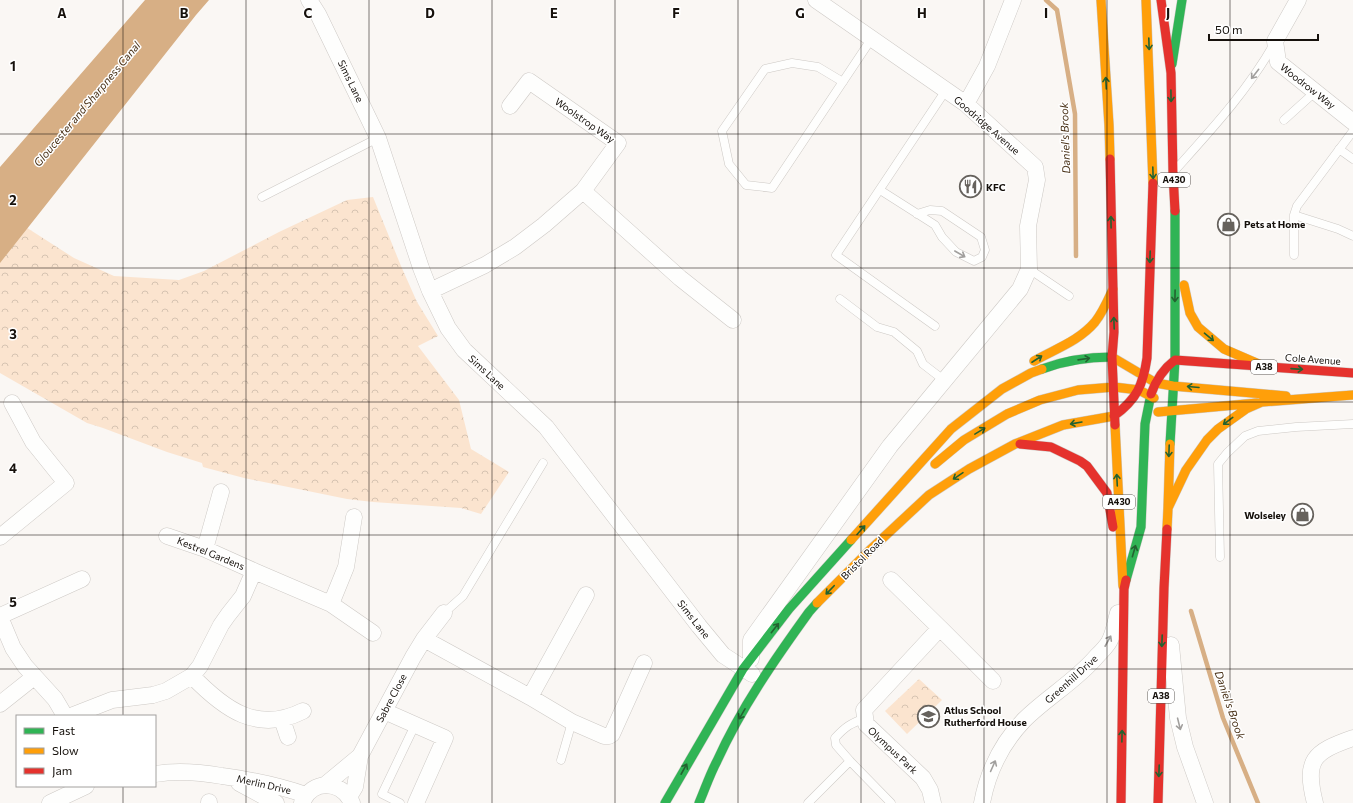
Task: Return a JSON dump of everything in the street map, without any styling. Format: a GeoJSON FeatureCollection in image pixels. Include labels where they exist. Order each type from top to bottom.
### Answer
{"type":"FeatureCollection","features":[{"type":"Feature","properties":{"kind":"main road","name":"A430"},"geometry":{"type":"LineString","coordinates":[[1161,0],[1171,73],[1173,173],[1176,222],[1175,360],[1171,412]]}},
{"type":"Feature","properties":{"kind":"main road"},"geometry":{"type":"LineString","coordinates":[[1171,73],[1182,0]]}},
{"type":"Feature","properties":{"kind":"main road","name":"A430"},"geometry":{"type":"LineString","coordinates":[[1146,2],[1153,195],[1147,358]]}},
{"type":"Feature","properties":{"kind":"main road","name":"A430"},"geometry":{"type":"LineString","coordinates":[[1100,4],[1110,164],[1114,332],[1112,357],[1124,589]]}},
{"type":"Feature","properties":{"kind":"main road","name":"A430"},"geometry":{"type":"LineString","coordinates":[[1110,164],[1115,82]]}},
{"type":"Feature","properties":{"kind":"main road"},"geometry":{"type":"LineString","coordinates":[[1176,222],[1185,291],[1190,313],[1198,327],[1224,349],[1266,367]]}},
{"type":"Feature","properties":{"kind":"main road"},"geometry":{"type":"LineString","coordinates":[[963,418],[996,387],[1041,357],[1069,342],[1090,327],[1105,307],[1113,289]]}},
{"type":"Feature","properties":{"kind":"main road"},"geometry":{"type":"LineString","coordinates":[[1112,357],[1144,377],[1156,382],[1173,386],[1316,399]]}},
{"type":"Feature","properties":{"kind":"main road","name":"Bristol Road"},"geometry":{"type":"LineString","coordinates":[[665,803],[747,664],[789,609],[951,429],[963,418],[1002,389],[1031,373],[1062,362],[1084,359],[1112,357],[1147,358]]}},
{"type":"Feature","properties":{"kind":"main road"},"geometry":{"type":"LineString","coordinates":[[1114,416],[1129,404],[1139,390],[1144,377],[1147,358]]}},
{"type":"Feature","properties":{"kind":"main road","name":"Cole Avenue"},"geometry":{"type":"LineString","coordinates":[[1147,358],[1353,373]]}},
{"type":"Feature","properties":{"kind":"main road"},"geometry":{"type":"LineString","coordinates":[[1124,589],[1141,527],[1145,424],[1140,413],[1166,365],[1175,360]]}},
{"type":"Feature","properties":{"kind":"main road"},"geometry":{"type":"LineString","coordinates":[[883,506],[964,440],[1007,414],[1040,400],[1078,390],[1114,387],[1139,390],[1151,395],[1171,412],[1168,508]]}},
{"type":"Feature","properties":{"kind":"main road","name":"A38"},"geometry":{"type":"LineString","coordinates":[[1171,412],[1262,402],[1316,399],[1353,394]]}},
{"type":"Feature","properties":{"kind":"main road","name":"A38"},"geometry":{"type":"LineString","coordinates":[[1158,803],[1164,588],[1168,508],[1186,470],[1208,440],[1218,429],[1232,418],[1246,409],[1262,402]]}},
{"type":"Feature","properties":{"kind":"main road","name":"Bristol Road"},"geometry":{"type":"LineString","coordinates":[[699,803],[717,760],[735,726],[762,680],[809,612],[870,550],[929,495],[969,469],[1015,444],[1063,425],[1114,416],[1171,412]]}},
{"type":"Feature","properties":{"kind":"main road"},"geometry":{"type":"LineString","coordinates":[[1015,444],[1051,447],[1080,461],[1087,466],[1107,493],[1124,589],[1121,803]]}},
{"type":"Feature","properties":{"kind":"main road"},"geometry":{"type":"LineString","coordinates":[[692,797],[717,760]]}},
{"type":"Feature","properties":{"kind":"street","name":"Sims Lane"},"geometry":{"type":"LineString","coordinates":[[309,0],[318,14],[378,138],[421,268],[430,291],[448,328],[464,350],[546,427],[703,632],[723,655],[747,664],[762,680]]}},
{"type":"Feature","properties":{"kind":"street","name":"Goodridge Avenue"},"geometry":{"type":"LineString","coordinates":[[816,0],[966,104],[1035,167],[1037,180],[1028,226],[1029,269],[1020,290]]}},
{"type":"Feature","properties":{"kind":"street"},"geometry":{"type":"LineString","coordinates":[[966,104],[987,66],[1013,0]]}},
{"type":"Feature","properties":{"kind":"street"},"geometry":{"type":"LineString","coordinates":[[1275,41],[1298,0]]}},
{"type":"Feature","properties":{"kind":"street"},"geometry":{"type":"LineString","coordinates":[[1286,23],[1307,0]]}},
{"type":"Feature","properties":{"kind":"street","name":"Woodrow Way"},"geometry":{"type":"LineString","coordinates":[[1275,41],[1278,62],[1353,122]]}},
{"type":"Feature","properties":{"kind":"street","name":"Woolstrop Way"},"geometry":{"type":"LineString","coordinates":[[430,291],[485,265],[515,247],[544,225],[583,191],[618,143],[529,81],[510,106]]}},
{"type":"Feature","properties":{"kind":"street"},"geometry":{"type":"LineString","coordinates":[[583,191],[680,278],[733,320]]}},
{"type":"Feature","properties":{"kind":"street","name":"Bristol Road"},"geometry":{"type":"LineString","coordinates":[[747,664],[751,640],[890,446],[1020,290]]}},
{"type":"Feature","properties":{"kind":"street"},"geometry":{"type":"LineString","coordinates":[[0,538],[66,483],[33,442],[12,403]]}},
{"type":"Feature","properties":{"kind":"street"},"geometry":{"type":"LineString","coordinates":[[205,549],[221,492]]}},
{"type":"Feature","properties":{"kind":"street"},"geometry":{"type":"LineString","coordinates":[[331,604],[346,567],[354,517]]}},
{"type":"Feature","properties":{"kind":"street","name":"Kestrel Gardens"},"geometry":{"type":"LineString","coordinates":[[167,536],[205,549],[331,604],[373,633]]}},
{"type":"Feature","properties":{"kind":"street","name":"Kestrel Gardens"},"geometry":{"type":"LineString","coordinates":[[73,715],[112,700],[153,695],[166,691],[192,676],[200,666],[221,625],[244,596],[254,571]]}},
{"type":"Feature","properties":{"kind":"street"},"geometry":{"type":"LineString","coordinates":[[64,715],[55,699],[25,666],[14,648],[0,616],[82,580]]}},
{"type":"Feature","properties":{"kind":"street"},"geometry":{"type":"LineString","coordinates":[[891,580],[993,681]]}},
{"type":"Feature","properties":{"kind":"street"},"geometry":{"type":"LineString","coordinates":[[1164,588],[1169,609],[1178,718],[1185,747],[1205,803]]}},
{"type":"Feature","properties":{"kind":"street","name":"Greenhill Drive"},"geometry":{"type":"LineString","coordinates":[[982,803],[993,763],[1008,740],[1024,720],[1085,668],[1108,642],[1114,627],[1124,589]]}},
{"type":"Feature","properties":{"kind":"street"},"geometry":{"type":"LineString","coordinates":[[530,697],[586,595]]}},
{"type":"Feature","properties":{"kind":"street","name":"Sabre Close"},"geometry":{"type":"LineString","coordinates":[[351,800],[355,787],[360,756],[424,639],[444,613]]}},
{"type":"Feature","properties":{"kind":"street","name":"Olympus Park"},"geometry":{"type":"LineString","coordinates":[[933,803],[930,790],[922,778],[866,724],[864,710],[940,628]]}},
{"type":"Feature","properties":{"kind":"street"},"geometry":{"type":"LineString","coordinates":[[424,639],[530,697],[572,722],[604,736],[612,734],[644,663]]}},
{"type":"Feature","properties":{"kind":"street"},"geometry":{"type":"LineString","coordinates":[[192,676],[210,695],[247,717],[263,720],[282,719],[294,716],[303,711]]}},
{"type":"Feature","properties":{"kind":"street"},"geometry":{"type":"LineString","coordinates":[[0,704],[34,677]]}},
{"type":"Feature","properties":{"kind":"street"},"geometry":{"type":"LineString","coordinates":[[384,711],[445,738],[416,803]]}},
{"type":"Feature","properties":{"kind":"street"},"geometry":{"type":"LineString","coordinates":[[282,719],[288,737]]}},
{"type":"Feature","properties":{"kind":"street"},"geometry":{"type":"LineString","coordinates":[[1316,803],[1310,782],[1310,773],[1313,761],[1325,748],[1353,738]]}},
{"type":"Feature","properties":{"kind":"street","name":"Sabre Close"},"geometry":{"type":"LineString","coordinates":[[304,799],[311,790],[318,786],[325,785],[360,756]]}},
{"type":"Feature","properties":{"kind":"street","name":"Merlin Drive"},"geometry":{"type":"LineString","coordinates":[[156,774],[199,772],[247,779],[279,786],[304,799]]}},
{"type":"Feature","properties":{"kind":"street","name":"Merlin Drive"},"geometry":{"type":"LineString","coordinates":[[221,776],[248,787],[276,803]]}},
{"type":"Feature","properties":{"kind":"street"},"geometry":{"type":"LineString","coordinates":[[325,785],[335,786],[343,790],[351,800]]}},
{"type":"Feature","properties":{"kind":"street"},"geometry":{"type":"LineString","coordinates":[[50,803],[84,787]]}},
{"type":"Feature","properties":{"kind":"lane"},"geometry":{"type":"LineString","coordinates":[[843,82],[818,67],[792,63],[765,69],[722,132],[729,164],[746,185],[772,188],[843,82],[872,38]]}},
{"type":"Feature","properties":{"kind":"lane"},"geometry":{"type":"LineString","coordinates":[[1153,195],[1222,116],[1262,65],[1275,41]]}},
{"type":"Feature","properties":{"kind":"lane"},"geometry":{"type":"LineString","coordinates":[[935,326],[836,255],[946,90]]}},
{"type":"Feature","properties":{"kind":"lane"},"geometry":{"type":"LineString","coordinates":[[1284,120],[1315,92]]}},
{"type":"Feature","properties":{"kind":"lane"},"geometry":{"type":"LineString","coordinates":[[1294,255],[1294,215],[1297,206],[1353,131]]}},
{"type":"Feature","properties":{"kind":"lane"},"geometry":{"type":"LineString","coordinates":[[262,197],[378,138]]}},
{"type":"Feature","properties":{"kind":"lane"},"geometry":{"type":"LineString","coordinates":[[1339,149],[1353,159]]}},
{"type":"Feature","properties":{"kind":"lane"},"geometry":{"type":"LineString","coordinates":[[880,190],[935,226],[942,237],[956,252],[974,260],[982,257],[985,250],[981,237],[942,211],[930,210],[917,214]]}},
{"type":"Feature","properties":{"kind":"lane"},"geometry":{"type":"LineString","coordinates":[[1294,215],[1338,229],[1353,236]]}},
{"type":"Feature","properties":{"kind":"lane"},"geometry":{"type":"LineString","coordinates":[[1029,269],[1069,296]]}},
{"type":"Feature","properties":{"kind":"lane"},"geometry":{"type":"LineString","coordinates":[[840,299],[877,327],[894,332],[917,351],[923,364],[945,381]]}},
{"type":"Feature","properties":{"kind":"lane"},"geometry":{"type":"LineString","coordinates":[[1220,557],[1218,464],[1227,453],[1245,436],[1258,431],[1353,424]]}},
{"type":"Feature","properties":{"kind":"lane"},"geometry":{"type":"LineString","coordinates":[[444,613],[463,596],[543,463]]}},
{"type":"Feature","properties":{"kind":"lane"},"geometry":{"type":"LineString","coordinates":[[865,718],[849,724],[835,738],[836,745],[891,803]]}},
{"type":"Feature","properties":{"kind":"lane"},"geometry":{"type":"LineString","coordinates":[[561,760],[572,722]]}},
{"type":"Feature","properties":{"kind":"lane"},"geometry":{"type":"LineString","coordinates":[[400,803],[382,794],[415,725]]}},
{"type":"Feature","properties":{"kind":"lane"},"geometry":{"type":"LineString","coordinates":[[808,803],[850,761]]}},
{"type":"Feature","properties":{"kind":"green space"},"geometry":{"type":"Polygon","coordinates":[[[373,197],[417,302],[438,336],[418,346],[459,400],[471,449],[509,472],[481,514],[461,508],[347,499],[244,478],[203,467],[202,463],[87,423],[0,373],[0,251],[21,224],[74,258],[114,276],[179,280],[204,271],[279,232],[347,200],[373,197]]]}},
{"type":"Feature","properties":{"kind":"green space"},"geometry":{"type":"Polygon","coordinates":[[[919,679],[942,700],[907,734],[885,711],[919,679]]]}},
{"type":"Feature","properties":{"kind":"water","name":"Gloucester and Sharpness Canal"},"geometry":{"type":"Polygon","coordinates":[[[145,0],[209,0],[0,263],[0,167],[145,0]]]}},
{"type":"Feature","properties":{"kind":"waterway","name":"Daniel's Brook"},"geometry":{"type":"LineString","coordinates":[[1046,0],[1057,10],[1075,114],[1076,256]]}},
{"type":"Feature","properties":{"kind":"waterway","name":"Daniel's Brook"},"geometry":{"type":"LineString","coordinates":[[1191,611],[1223,718],[1258,803]]}},
{"type":"Feature","properties":{"kind":"traffic: fast"},"geometry":{"type":"LineString","coordinates":[[1172,64],[1182,0]]}},
{"type":"Feature","properties":{"kind":"traffic: fast"},"geometry":{"type":"LineString","coordinates":[[1170,444],[1175,360],[1175,211]]}},
{"type":"Feature","properties":{"kind":"traffic: fast"},"geometry":{"type":"LineString","coordinates":[[1042,369],[1060,363],[1077,360],[1112,357]]}},
{"type":"Feature","properties":{"kind":"traffic: fast"},"geometry":{"type":"LineString","coordinates":[[1126,580],[1141,527],[1145,424],[1151,394]]}},
{"type":"Feature","properties":{"kind":"traffic: fast"},"geometry":{"type":"LineString","coordinates":[[665,803],[743,669],[789,609],[851,540]]}},
{"type":"Feature","properties":{"kind":"traffic: fast"},"geometry":{"type":"LineString","coordinates":[[699,803],[726,741],[759,684],[809,612],[817,603]]}},
{"type":"Feature","properties":{"kind":"traffic: slow"},"geometry":{"type":"LineString","coordinates":[[1101,0],[1110,159]]}},
{"type":"Feature","properties":{"kind":"traffic: slow"},"geometry":{"type":"LineString","coordinates":[[1146,0],[1153,183]]}},
{"type":"Feature","properties":{"kind":"traffic: slow"},"geometry":{"type":"LineString","coordinates":[[1184,285],[1190,313],[1198,327],[1224,349],[1261,365]]}},
{"type":"Feature","properties":{"kind":"traffic: slow"},"geometry":{"type":"LineString","coordinates":[[1034,361],[1074,340],[1089,329],[1105,306],[1113,289]]}},
{"type":"Feature","properties":{"kind":"traffic: slow"},"geometry":{"type":"LineString","coordinates":[[1112,357],[1156,383],[1173,386],[1286,396]]}},
{"type":"Feature","properties":{"kind":"traffic: slow"},"geometry":{"type":"LineString","coordinates":[[851,540],[951,429],[1002,389],[1031,373],[1042,369]]}},
{"type":"Feature","properties":{"kind":"traffic: slow"},"geometry":{"type":"LineString","coordinates":[[935,464],[964,440],[1007,414],[1040,400],[1078,390],[1114,387],[1139,390],[1154,398]]}},
{"type":"Feature","properties":{"kind":"traffic: slow"},"geometry":{"type":"LineString","coordinates":[[1167,529],[1168,508],[1186,470],[1207,440],[1218,429],[1246,409],[1262,402],[1353,395]]}},
{"type":"Feature","properties":{"kind":"traffic: slow"},"geometry":{"type":"LineString","coordinates":[[1158,412],[1257,403]]}},
{"type":"Feature","properties":{"kind":"traffic: slow"},"geometry":{"type":"LineString","coordinates":[[817,603],[870,550],[929,495],[969,469],[1015,444],[1063,425],[1114,416]]}},
{"type":"Feature","properties":{"kind":"traffic: slow"},"geometry":{"type":"LineString","coordinates":[[1115,425],[1123,586]]}},
{"type":"Feature","properties":{"kind":"traffic: slow"},"geometry":{"type":"LineString","coordinates":[[1168,508],[1170,444]]}},
{"type":"Feature","properties":{"kind":"traffic: jam"},"geometry":{"type":"LineString","coordinates":[[1161,0],[1171,73],[1175,211]]}},
{"type":"Feature","properties":{"kind":"traffic: jam"},"geometry":{"type":"LineString","coordinates":[[1110,159],[1114,332],[1112,357],[1115,425]]}},
{"type":"Feature","properties":{"kind":"traffic: jam"},"geometry":{"type":"LineString","coordinates":[[1114,416],[1128,404],[1138,391],[1147,358],[1153,183]]}},
{"type":"Feature","properties":{"kind":"traffic: jam"},"geometry":{"type":"LineString","coordinates":[[1151,394],[1160,375],[1175,360],[1353,373]]}},
{"type":"Feature","properties":{"kind":"traffic: jam"},"geometry":{"type":"LineString","coordinates":[[1020,444],[1051,447],[1087,466],[1107,493],[1113,527]]}},
{"type":"Feature","properties":{"kind":"traffic: jam"},"geometry":{"type":"LineString","coordinates":[[1158,803],[1167,529]]}},
{"type":"Feature","properties":{"kind":"traffic: jam"},"geometry":{"type":"LineString","coordinates":[[1121,803],[1124,589],[1126,580]]}},
{"type":"Feature","properties":{"kind":"place","name":"KFC"},"geometry":{"type":"Point","coordinates":[971,187]}},
{"type":"Feature","properties":{"kind":"place","name":"Pets at Home"},"geometry":{"type":"Point","coordinates":[1228,224]}},
{"type":"Feature","properties":{"kind":"place","name":"Wolseley"},"geometry":{"type":"Point","coordinates":[1302,515]}},
{"type":"Feature","properties":{"kind":"place","name":"Atlus School Rutherford House"},"geometry":{"type":"Point","coordinates":[929,716]}}]}
